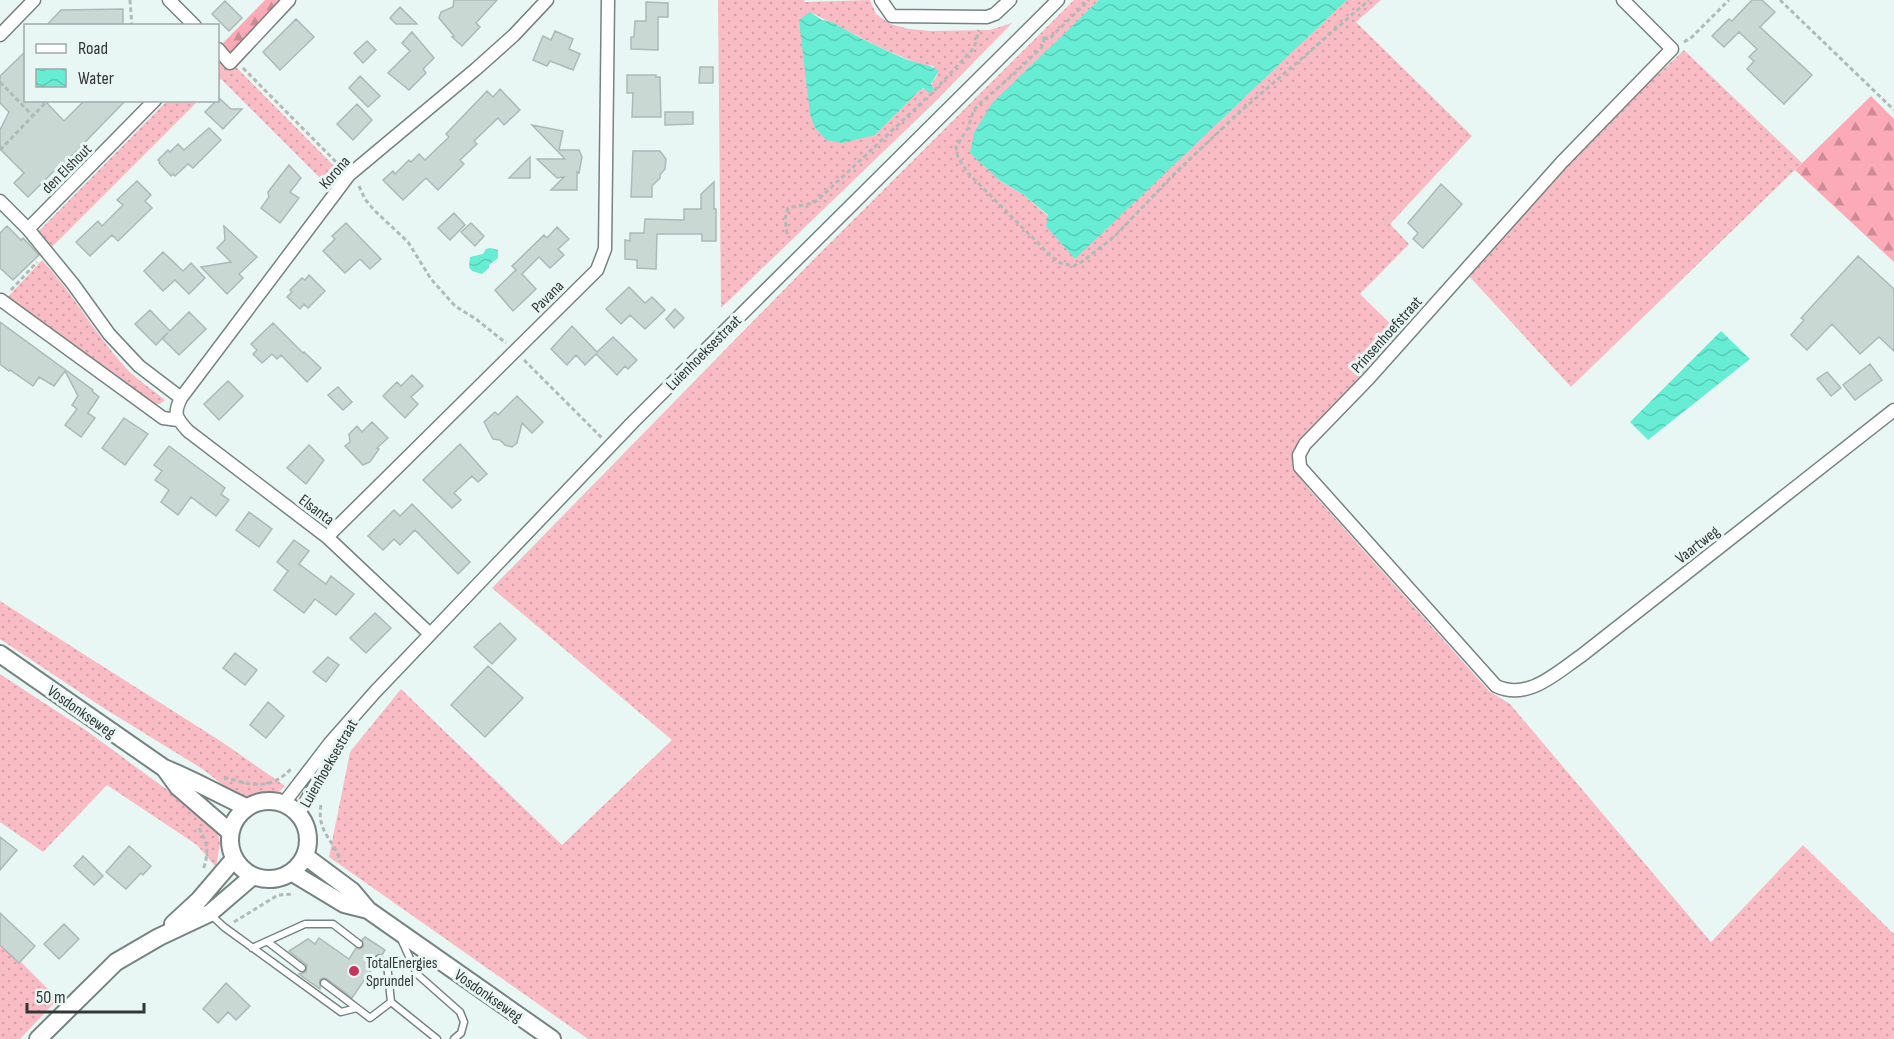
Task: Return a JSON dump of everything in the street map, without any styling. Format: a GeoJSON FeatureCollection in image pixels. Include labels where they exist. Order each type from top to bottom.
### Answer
{"type":"FeatureCollection","features":[{"type":"Feature","properties":{"kind":"main road","name":"Vosdonkseweg"},"geometry":{"type":"LineString","coordinates":[[0,654],[164,768],[186,776],[213,792],[246,807]]}},
{"type":"Feature","properties":{"kind":"main road","name":"Vosdonkseweg"},"geometry":{"type":"LineString","coordinates":[[164,768],[178,787],[230,832]]}},
{"type":"Feature","properties":{"kind":"main road"},"geometry":{"type":"LineString","coordinates":[[264,800],[284,803],[299,813],[305,823],[308,845],[305,855],[299,865],[279,878],[266,879],[253,876],[234,860],[229,841],[235,818],[246,807],[264,800]]}},
{"type":"Feature","properties":{"kind":"main road","name":"Vosdonkseweg"},"geometry":{"type":"LineString","coordinates":[[305,855],[352,891],[368,910],[552,1039]]}},
{"type":"Feature","properties":{"kind":"main road"},"geometry":{"type":"LineString","coordinates":[[205,907],[234,860]]}},
{"type":"Feature","properties":{"kind":"main road","name":"Vosdonkseweg"},"geometry":{"type":"LineString","coordinates":[[291,872],[344,904],[368,910]]}},
{"type":"Feature","properties":{"kind":"main road"},"geometry":{"type":"LineString","coordinates":[[38,1039],[116,962],[253,876]]}},
{"type":"Feature","properties":{"kind":"street"},"geometry":{"type":"LineString","coordinates":[[0,35],[34,0]]}},
{"type":"Feature","properties":{"kind":"street"},"geometry":{"type":"LineString","coordinates":[[169,0],[193,24]]}},
{"type":"Feature","properties":{"kind":"street"},"geometry":{"type":"LineString","coordinates":[[219,50],[230,63],[289,0]]}},
{"type":"Feature","properties":{"kind":"street","name":"Korona"},"geometry":{"type":"LineString","coordinates":[[181,398],[349,175],[476,69],[514,35],[547,0]]}},
{"type":"Feature","properties":{"kind":"street"},"geometry":{"type":"LineString","coordinates":[[881,0],[892,16],[982,17],[995,14],[1010,0]]}},
{"type":"Feature","properties":{"kind":"street","name":"Luienhoeksestraat"},"geometry":{"type":"LineString","coordinates":[[284,803],[357,712],[634,421],[1058,0]]}},
{"type":"Feature","properties":{"kind":"street"},"geometry":{"type":"LineString","coordinates":[[1623,0],[1672,49]]}},
{"type":"Feature","properties":{"kind":"street","name":"Pavana"},"geometry":{"type":"LineString","coordinates":[[327,537],[597,270],[605,249],[605,2]]}},
{"type":"Feature","properties":{"kind":"street","name":"Prinsenhoefstraat"},"geometry":{"type":"LineString","coordinates":[[1514,692],[1496,686],[1300,467],[1299,455],[1305,444],[1369,378],[1562,162],[1672,49]]}},
{"type":"Feature","properties":{"kind":"street","name":"den Elshout"},"geometry":{"type":"LineString","coordinates":[[28,229],[153,102]]}},
{"type":"Feature","properties":{"kind":"street"},"geometry":{"type":"LineString","coordinates":[[0,201],[47,252],[109,334],[139,366],[181,398],[176,408],[178,420]]}},
{"type":"Feature","properties":{"kind":"street","name":"Elsanta"},"geometry":{"type":"LineString","coordinates":[[1,300],[163,418],[178,420],[188,431],[327,537],[430,634]]}},
{"type":"Feature","properties":{"kind":"street","name":"Vaartweg"},"geometry":{"type":"LineString","coordinates":[[1514,692],[1536,686],[1581,656],[1894,410]]}},
{"type":"Feature","properties":{"kind":"street","name":"Luienhoeksestraat"},"geometry":{"type":"LineString","coordinates":[[299,813],[357,712]]}},
{"type":"Feature","properties":{"kind":"lane"},"geometry":{"type":"LineString","coordinates":[[205,907],[252,948],[341,1012],[357,1008]]}},
{"type":"Feature","properties":{"kind":"lane"},"geometry":{"type":"LineString","coordinates":[[252,948],[305,924],[333,924],[359,944]]}},
{"type":"Feature","properties":{"kind":"lane"},"geometry":{"type":"LineString","coordinates":[[399,933],[417,974],[460,1012],[464,1022],[461,1033],[454,1039]]}},
{"type":"Feature","properties":{"kind":"lane"},"geometry":{"type":"LineString","coordinates":[[268,942],[302,968]]}},
{"type":"Feature","properties":{"kind":"lane"},"geometry":{"type":"LineString","coordinates":[[379,959],[387,964],[391,1002],[437,1039]]}},
{"type":"Feature","properties":{"kind":"lane"},"geometry":{"type":"LineString","coordinates":[[324,983],[370,1018],[391,1002]]}},
{"type":"Feature","properties":{"kind":"path"},"geometry":{"type":"LineString","coordinates":[[130,0],[132,24]]}},
{"type":"Feature","properties":{"kind":"path"},"geometry":{"type":"LineString","coordinates":[[1089,0],[1050,38],[1043,38],[1044,42],[1035,53],[978,105],[968,128],[956,147],[958,158],[969,174],[1051,256],[1068,266],[1074,266],[1083,261],[1115,236],[1178,170],[1241,111],[1369,0]]}},
{"type":"Feature","properties":{"kind":"path"},"geometry":{"type":"LineString","coordinates":[[1672,49],[1692,37],[1729,0]]}},
{"type":"Feature","properties":{"kind":"path"},"geometry":{"type":"LineString","coordinates":[[1780,0],[1894,110]]}},
{"type":"Feature","properties":{"kind":"path"},"geometry":{"type":"LineString","coordinates":[[787,234],[785,219],[788,208],[815,202],[932,93],[974,48],[982,17]]}},
{"type":"Feature","properties":{"kind":"path"},"geometry":{"type":"LineString","coordinates":[[233,59],[356,180],[365,199],[408,242],[431,279],[454,306],[476,319],[515,351],[595,431]]}},
{"type":"Feature","properties":{"kind":"path"},"geometry":{"type":"LineString","coordinates":[[0,82],[33,116]]}},
{"type":"Feature","properties":{"kind":"path"},"geometry":{"type":"LineString","coordinates":[[0,150],[46,102]]}},
{"type":"Feature","properties":{"kind":"path"},"geometry":{"type":"LineString","coordinates":[[1,300],[47,252]]}},
{"type":"Feature","properties":{"kind":"shaded area"},"geometry":{"type":"Polygon","coordinates":[[[718,0],[804,0],[805,2],[870,0],[876,14],[890,24],[931,31],[990,30],[1012,23],[936,101],[721,308],[718,0]],[[810,12],[875,135],[919,91],[931,85],[938,74],[933,66],[921,65],[879,47],[810,12]]]}},
{"type":"Feature","properties":{"kind":"shaded area"},"geometry":{"type":"Polygon","coordinates":[[[1074,0],[1099,0],[993,103],[999,180],[1024,195],[1048,216],[1075,258],[1347,0],[1381,0],[1356,22],[1472,136],[1390,224],[1409,244],[1360,294],[1402,335],[1294,452],[1292,467],[1308,488],[1489,691],[1510,704],[1711,942],[1803,845],[1894,934],[1894,1039],[588,1039],[329,857],[350,752],[401,689],[562,845],[672,740],[492,588],[815,258],[1074,0]]]}},
{"type":"Feature","properties":{"kind":"shaded area"},"geometry":{"type":"Polygon","coordinates":[[[1684,50],[1802,163],[1571,387],[1468,275],[1538,195],[1635,96],[1684,50]]]}},
{"type":"Feature","properties":{"kind":"shaded area"},"geometry":{"type":"Polygon","coordinates":[[[219,59],[229,70],[234,65],[339,171],[327,185],[221,79],[219,81],[219,59]]]}},
{"type":"Feature","properties":{"kind":"shaded area"},"geometry":{"type":"Polygon","coordinates":[[[166,102],[197,102],[51,248],[38,232],[166,102]]]}},
{"type":"Feature","properties":{"kind":"shaded area"},"geometry":{"type":"Polygon","coordinates":[[[42,260],[125,367],[165,400],[160,404],[153,404],[8,297],[42,260]]]}},
{"type":"Feature","properties":{"kind":"shaded area"},"geometry":{"type":"Polygon","coordinates":[[[0,601],[222,742],[285,786],[278,793],[239,798],[204,770],[102,707],[0,639],[0,601]]]}},
{"type":"Feature","properties":{"kind":"shaded area"},"geometry":{"type":"Polygon","coordinates":[[[0,674],[87,731],[185,803],[216,822],[220,844],[216,867],[197,845],[107,785],[43,852],[0,822],[0,674]]]}},
{"type":"Feature","properties":{"kind":"shaded area"},"geometry":{"type":"Polygon","coordinates":[[[0,941],[58,999],[20,1039],[0,1039],[0,941]]]}},
{"type":"Feature","properties":{"kind":"green space"},"geometry":{"type":"Polygon","coordinates":[[[265,0],[281,0],[232,53],[222,44],[265,0]]]}},
{"type":"Feature","properties":{"kind":"green space"},"geometry":{"type":"Polygon","coordinates":[[[1871,96],[1894,119],[1894,262],[1795,170],[1871,96]]]}},
{"type":"Feature","properties":{"kind":"water"},"geometry":{"type":"Polygon","coordinates":[[[1099,0],[1347,0],[1075,259],[1046,226],[1048,215],[1024,195],[999,180],[970,153],[974,133],[992,103],[1099,0]]]}},
{"type":"Feature","properties":{"kind":"water"},"geometry":{"type":"Polygon","coordinates":[[[810,12],[889,52],[936,69],[939,71],[931,84],[934,90],[929,93],[924,88],[919,91],[875,135],[842,143],[826,140],[814,126],[810,114],[799,20],[810,12]]]}},
{"type":"Feature","properties":{"kind":"water"},"geometry":{"type":"Polygon","coordinates":[[[486,249],[498,250],[498,258],[482,274],[472,271],[469,267],[470,257],[483,254],[486,249]]]}},
{"type":"Feature","properties":{"kind":"water"},"geometry":{"type":"Polygon","coordinates":[[[1721,331],[1750,359],[1648,440],[1630,422],[1721,331]]]}},
{"type":"Feature","properties":{"kind":"building"},"geometry":{"type":"Polygon","coordinates":[[[454,0],[497,0],[476,23],[480,27],[462,46],[452,37],[454,36],[439,18],[441,12],[453,7],[454,0]]]}},
{"type":"Feature","properties":{"kind":"building"},"geometry":{"type":"Polygon","coordinates":[[[1752,0],[1762,0],[1775,12],[1760,27],[1812,75],[1784,104],[1747,69],[1754,61],[1749,57],[1757,49],[1739,32],[1724,47],[1712,36],[1729,19],[1732,21],[1752,0]]]}},
{"type":"Feature","properties":{"kind":"building"},"geometry":{"type":"Polygon","coordinates":[[[225,1],[242,18],[229,31],[212,14],[225,1]]]}},
{"type":"Feature","properties":{"kind":"building"},"geometry":{"type":"Polygon","coordinates":[[[646,2],[668,3],[668,17],[658,17],[658,50],[631,49],[635,21],[646,21],[646,2]]]}},
{"type":"Feature","properties":{"kind":"building"},"geometry":{"type":"Polygon","coordinates":[[[400,7],[417,24],[396,24],[390,18],[400,7]]]}},
{"type":"Feature","properties":{"kind":"building"},"geometry":{"type":"Polygon","coordinates":[[[123,9],[123,24],[48,24],[61,10],[123,9]]]}},
{"type":"Feature","properties":{"kind":"building"},"geometry":{"type":"Polygon","coordinates":[[[296,19],[314,37],[280,70],[263,52],[296,19]]]}},
{"type":"Feature","properties":{"kind":"building"},"geometry":{"type":"Polygon","coordinates":[[[555,31],[573,39],[569,49],[580,54],[573,70],[550,61],[547,66],[533,60],[543,36],[551,40],[555,31]]]}},
{"type":"Feature","properties":{"kind":"building"},"geometry":{"type":"Polygon","coordinates":[[[412,32],[434,58],[423,69],[426,73],[409,90],[388,73],[410,51],[402,43],[412,32]]]}},
{"type":"Feature","properties":{"kind":"building"},"geometry":{"type":"Polygon","coordinates":[[[367,41],[376,50],[363,63],[354,53],[367,41]]]}},
{"type":"Feature","properties":{"kind":"building"},"geometry":{"type":"Polygon","coordinates":[[[24,53],[24,102],[46,102],[64,121],[83,102],[124,102],[56,172],[55,170],[28,197],[14,183],[24,173],[0,149],[0,130],[9,112],[0,103],[0,76],[24,53]]]}},
{"type":"Feature","properties":{"kind":"building"},"geometry":{"type":"Polygon","coordinates":[[[700,67],[713,67],[713,83],[699,83],[700,67]]]}},
{"type":"Feature","properties":{"kind":"building"},"geometry":{"type":"Polygon","coordinates":[[[627,75],[660,77],[661,117],[632,117],[633,93],[627,93],[627,75]]]}},
{"type":"Feature","properties":{"kind":"building"},"geometry":{"type":"Polygon","coordinates":[[[360,76],[380,96],[368,107],[349,88],[360,76]]]}},
{"type":"Feature","properties":{"kind":"building"},"geometry":{"type":"Polygon","coordinates":[[[500,89],[520,110],[504,125],[498,118],[474,141],[477,144],[460,160],[464,164],[438,190],[426,178],[403,200],[383,180],[393,171],[395,174],[419,154],[425,160],[449,137],[446,134],[487,91],[493,97],[500,89]]]}},
{"type":"Feature","properties":{"kind":"building"},"geometry":{"type":"Polygon","coordinates":[[[219,98],[231,109],[242,109],[223,129],[205,112],[215,102],[219,102],[219,98]]]}},
{"type":"Feature","properties":{"kind":"building"},"geometry":{"type":"Polygon","coordinates":[[[357,104],[372,120],[353,140],[337,124],[357,104]]]}},
{"type":"Feature","properties":{"kind":"building"},"geometry":{"type":"Polygon","coordinates":[[[665,112],[693,112],[693,124],[665,125],[665,112]]]}},
{"type":"Feature","properties":{"kind":"building"},"geometry":{"type":"Polygon","coordinates":[[[532,125],[563,131],[559,150],[579,150],[582,157],[579,173],[577,172],[577,190],[551,190],[564,177],[557,178],[537,159],[565,159],[532,125]]]}},
{"type":"Feature","properties":{"kind":"building"},"geometry":{"type":"Polygon","coordinates":[[[209,128],[221,140],[193,168],[188,164],[175,176],[173,174],[171,176],[158,160],[178,144],[184,150],[209,128]]]}},
{"type":"Feature","properties":{"kind":"building"},"geometry":{"type":"Polygon","coordinates":[[[633,151],[660,151],[666,159],[665,169],[652,186],[652,197],[631,197],[633,151]]]}},
{"type":"Feature","properties":{"kind":"building"},"geometry":{"type":"Polygon","coordinates":[[[530,157],[530,178],[509,178],[530,157]]]}},
{"type":"Feature","properties":{"kind":"building"},"geometry":{"type":"Polygon","coordinates":[[[289,165],[301,178],[290,192],[299,198],[280,223],[261,208],[269,197],[268,192],[289,165]]]}},
{"type":"Feature","properties":{"kind":"building"},"geometry":{"type":"Polygon","coordinates":[[[137,181],[151,195],[145,201],[152,208],[118,241],[112,235],[90,256],[76,242],[98,221],[102,226],[123,205],[117,200],[137,181]]]}},
{"type":"Feature","properties":{"kind":"building"},"geometry":{"type":"Polygon","coordinates":[[[714,182],[716,241],[702,241],[702,234],[657,234],[656,269],[637,268],[637,260],[625,259],[625,240],[630,241],[630,233],[644,233],[645,219],[684,220],[684,209],[701,209],[701,194],[714,182]]]}},
{"type":"Feature","properties":{"kind":"building"},"geometry":{"type":"Polygon","coordinates":[[[1441,184],[1462,204],[1423,248],[1413,239],[1418,233],[1408,223],[1441,184]]]}},
{"type":"Feature","properties":{"kind":"building"},"geometry":{"type":"Polygon","coordinates":[[[454,213],[465,225],[450,240],[438,228],[454,213]]]}},
{"type":"Feature","properties":{"kind":"building"},"geometry":{"type":"Polygon","coordinates":[[[346,223],[381,259],[370,269],[360,259],[345,273],[323,251],[335,239],[332,236],[346,223]]]}},
{"type":"Feature","properties":{"kind":"building"},"geometry":{"type":"Polygon","coordinates":[[[471,223],[484,236],[475,246],[461,232],[471,223]]]}},
{"type":"Feature","properties":{"kind":"building"},"geometry":{"type":"Polygon","coordinates":[[[7,226],[21,240],[23,238],[39,255],[13,280],[0,268],[0,233],[7,226]]]}},
{"type":"Feature","properties":{"kind":"building"},"geometry":{"type":"Polygon","coordinates":[[[224,226],[257,257],[239,274],[243,278],[227,294],[201,267],[231,262],[217,248],[225,240],[224,226]]]}},
{"type":"Feature","properties":{"kind":"building"},"geometry":{"type":"Polygon","coordinates":[[[557,227],[569,239],[558,249],[564,255],[550,268],[539,257],[522,274],[536,289],[513,311],[495,290],[516,270],[512,266],[544,235],[547,238],[557,227]]]}},
{"type":"Feature","properties":{"kind":"building"},"geometry":{"type":"Polygon","coordinates":[[[163,252],[183,271],[191,263],[205,278],[189,294],[175,280],[163,291],[144,271],[163,252]]]}},
{"type":"Feature","properties":{"kind":"building"},"geometry":{"type":"Polygon","coordinates":[[[1858,256],[1894,289],[1894,351],[1879,337],[1860,354],[1832,324],[1807,350],[1791,335],[1804,320],[1801,318],[1858,256]]]}},
{"type":"Feature","properties":{"kind":"building"},"geometry":{"type":"Polygon","coordinates":[[[309,275],[325,291],[308,308],[304,304],[300,309],[287,297],[292,292],[290,290],[302,278],[305,280],[309,275]]]}},
{"type":"Feature","properties":{"kind":"building"},"geometry":{"type":"Polygon","coordinates":[[[629,287],[645,303],[652,297],[665,310],[645,329],[630,315],[621,324],[606,309],[629,287]]]}},
{"type":"Feature","properties":{"kind":"building"},"geometry":{"type":"Polygon","coordinates":[[[675,309],[684,318],[674,328],[666,319],[675,309]]]}},
{"type":"Feature","properties":{"kind":"building"},"geometry":{"type":"Polygon","coordinates":[[[150,310],[170,331],[189,312],[206,329],[179,355],[162,338],[156,345],[135,324],[150,310]]]}},
{"type":"Feature","properties":{"kind":"building"},"geometry":{"type":"Polygon","coordinates":[[[0,322],[93,390],[99,397],[88,413],[95,418],[81,437],[65,425],[77,409],[72,405],[78,396],[65,371],[54,386],[39,377],[33,386],[9,371],[0,364],[0,322]]]}},
{"type":"Feature","properties":{"kind":"building"},"geometry":{"type":"Polygon","coordinates":[[[273,323],[321,368],[307,382],[281,355],[277,359],[272,354],[262,363],[253,354],[257,350],[251,344],[273,323]]]}},
{"type":"Feature","properties":{"kind":"building"},"geometry":{"type":"Polygon","coordinates":[[[572,326],[597,352],[613,337],[637,360],[628,369],[625,366],[617,375],[596,354],[585,365],[576,355],[567,365],[551,349],[572,326]]]}},
{"type":"Feature","properties":{"kind":"building"},"geometry":{"type":"Polygon","coordinates":[[[1870,364],[1882,380],[1855,400],[1843,385],[1870,364]]]}},
{"type":"Feature","properties":{"kind":"building"},"geometry":{"type":"Polygon","coordinates":[[[1827,372],[1841,388],[1831,396],[1817,379],[1827,372]]]}},
{"type":"Feature","properties":{"kind":"building"},"geometry":{"type":"Polygon","coordinates":[[[412,375],[423,386],[411,397],[418,404],[405,418],[383,396],[397,382],[401,386],[412,375]]]}},
{"type":"Feature","properties":{"kind":"building"},"geometry":{"type":"Polygon","coordinates":[[[228,381],[243,396],[219,420],[204,404],[228,381]]]}},
{"type":"Feature","properties":{"kind":"building"},"geometry":{"type":"Polygon","coordinates":[[[338,387],[352,402],[343,410],[328,395],[338,387]]]}},
{"type":"Feature","properties":{"kind":"building"},"geometry":{"type":"Polygon","coordinates":[[[517,396],[543,422],[532,433],[522,423],[517,443],[512,447],[493,439],[484,422],[495,412],[498,415],[517,396]]]}},
{"type":"Feature","properties":{"kind":"building"},"geometry":{"type":"Polygon","coordinates":[[[124,418],[148,434],[125,465],[102,448],[124,418]]]}},
{"type":"Feature","properties":{"kind":"building"},"geometry":{"type":"Polygon","coordinates":[[[372,422],[388,438],[377,448],[379,449],[370,462],[363,465],[345,446],[350,442],[349,434],[357,426],[362,432],[372,422]]]}},
{"type":"Feature","properties":{"kind":"building"},"geometry":{"type":"Polygon","coordinates":[[[460,444],[487,474],[478,482],[472,476],[454,493],[461,500],[452,508],[423,480],[460,444]]]}},
{"type":"Feature","properties":{"kind":"building"},"geometry":{"type":"Polygon","coordinates":[[[309,445],[324,460],[306,484],[287,468],[309,445]]]}},
{"type":"Feature","properties":{"kind":"building"},"geometry":{"type":"Polygon","coordinates":[[[169,446],[225,488],[221,494],[229,500],[216,516],[191,497],[178,515],[161,502],[169,490],[155,480],[162,471],[154,465],[169,446]]]}},
{"type":"Feature","properties":{"kind":"building"},"geometry":{"type":"Polygon","coordinates":[[[412,504],[470,562],[458,574],[415,530],[400,545],[394,539],[383,550],[368,536],[394,510],[400,516],[412,504]]]}},
{"type":"Feature","properties":{"kind":"building"},"geometry":{"type":"Polygon","coordinates":[[[249,512],[272,529],[259,547],[236,530],[249,512]]]}},
{"type":"Feature","properties":{"kind":"building"},"geometry":{"type":"Polygon","coordinates":[[[294,540],[309,551],[299,564],[326,584],[331,576],[354,594],[336,615],[315,599],[304,613],[274,590],[288,571],[277,562],[294,540]]]}},
{"type":"Feature","properties":{"kind":"building"},"geometry":{"type":"Polygon","coordinates":[[[375,613],[391,628],[366,653],[350,638],[375,613]]]}},
{"type":"Feature","properties":{"kind":"building"},"geometry":{"type":"Polygon","coordinates":[[[500,623],[516,639],[492,664],[474,647],[500,623]]]}},
{"type":"Feature","properties":{"kind":"building"},"geometry":{"type":"Polygon","coordinates":[[[235,653],[257,670],[245,685],[223,668],[235,653]]]}},
{"type":"Feature","properties":{"kind":"building"},"geometry":{"type":"Polygon","coordinates":[[[328,657],[339,665],[326,682],[313,672],[328,657]]]}},
{"type":"Feature","properties":{"kind":"building"},"geometry":{"type":"Polygon","coordinates":[[[488,666],[523,698],[485,737],[451,705],[488,666]]]}},
{"type":"Feature","properties":{"kind":"building"},"geometry":{"type":"Polygon","coordinates":[[[268,702],[284,716],[266,738],[250,725],[268,702]]]}},
{"type":"Feature","properties":{"kind":"building"},"geometry":{"type":"Polygon","coordinates":[[[0,837],[17,850],[0,870],[0,837]]]}},
{"type":"Feature","properties":{"kind":"building"},"geometry":{"type":"Polygon","coordinates":[[[129,846],[151,866],[126,889],[106,872],[129,846]]]}},
{"type":"Feature","properties":{"kind":"building"},"geometry":{"type":"Polygon","coordinates":[[[83,856],[103,876],[94,885],[74,866],[83,856]]]}},
{"type":"Feature","properties":{"kind":"building"},"geometry":{"type":"Polygon","coordinates":[[[0,913],[35,946],[19,963],[0,945],[0,913]]]}},
{"type":"Feature","properties":{"kind":"building"},"geometry":{"type":"Polygon","coordinates":[[[64,924],[79,939],[59,959],[44,944],[64,924]]]}},
{"type":"Feature","properties":{"kind":"building"},"geometry":{"type":"Polygon","coordinates":[[[365,937],[385,950],[382,955],[375,956],[376,963],[352,998],[327,979],[320,980],[320,989],[299,974],[306,972],[307,965],[289,951],[308,939],[315,944],[319,938],[349,959],[356,948],[363,947],[362,940],[365,937]]]}},
{"type":"Feature","properties":{"kind":"building"},"geometry":{"type":"Polygon","coordinates":[[[226,983],[250,1006],[236,1020],[228,1012],[218,1023],[203,1009],[226,983]]]}},
{"type":"Feature","properties":{"kind":"place","name":"TotalEnergies Sprundel"},"geometry":{"type":"Point","coordinates":[354,971]}}]}
